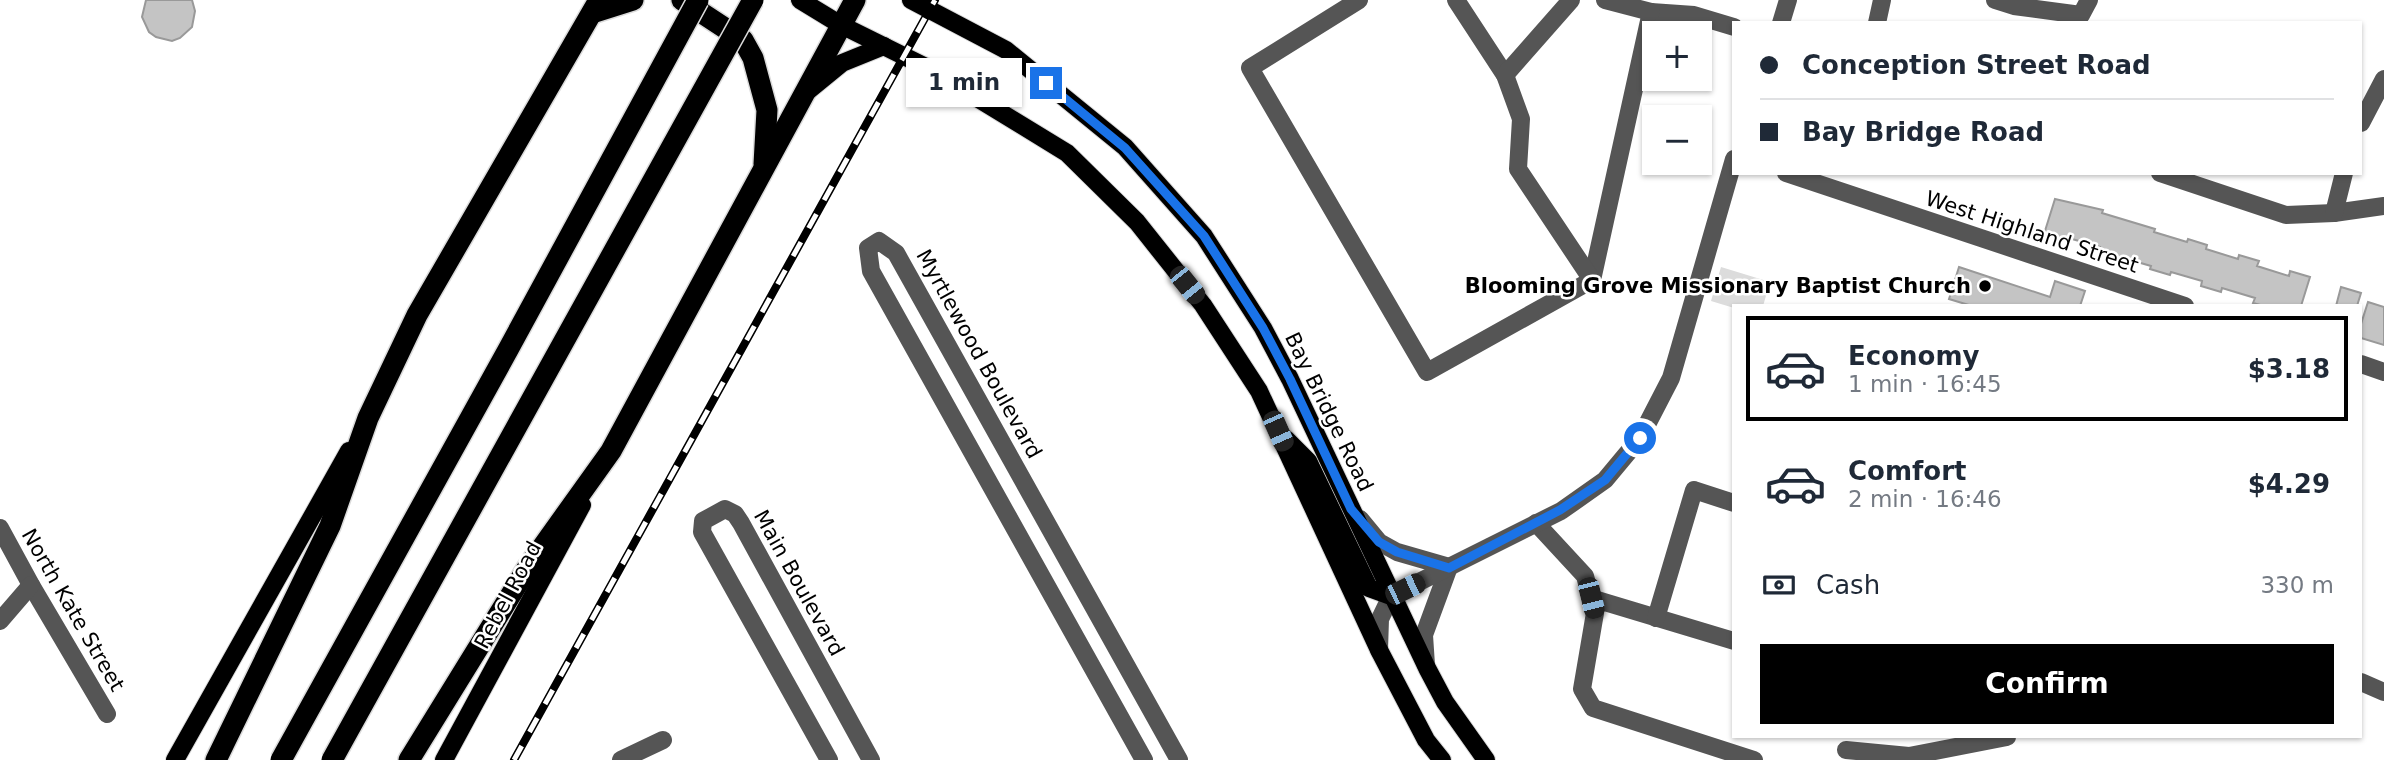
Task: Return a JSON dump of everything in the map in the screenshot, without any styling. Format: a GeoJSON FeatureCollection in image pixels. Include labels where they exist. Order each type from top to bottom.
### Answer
{"type":"FeatureCollection","features":[{"type":"Feature","properties":{"kind":"highway"},"geometry":{"type":"LineString","coordinates":[[216,760],[330,526],[368,418],[417,315],[595,7],[633,0]]}},
{"type":"Feature","properties":{"kind":"highway"},"geometry":{"type":"LineString","coordinates":[[682,0],[743,40],[753,58],[766,110],[764,169]]}},
{"type":"Feature","properties":{"kind":"highway"},"geometry":{"type":"LineString","coordinates":[[281,760],[698,0]]}},
{"type":"Feature","properties":{"kind":"highway"},"geometry":{"type":"LineString","coordinates":[[332,760],[753,0]]}},
{"type":"Feature","properties":{"kind":"highway"},"geometry":{"type":"LineString","coordinates":[[409,760],[528,566],[611,451],[855,0]]}},
{"type":"Feature","properties":{"kind":"main road"},"geometry":{"type":"LineString","coordinates":[[800,0],[841,25],[928,68],[1067,153],[1136,222],[1203,305],[1259,391],[1379,650],[1426,740],[1442,760]]}},
{"type":"Feature","properties":{"kind":"main road","name":"Bay Bridge Road"},"geometry":{"type":"LineString","coordinates":[[911,0],[928,5],[1006,50],[1125,148],[1204,236],[1263,328],[1290,379],[1391,596],[1445,702],[1486,760]]}},
{"type":"Feature","properties":{"kind":"main road"},"geometry":{"type":"LineString","coordinates":[[804,94],[842,63],[884,46]]}},
{"type":"Feature","properties":{"kind":"main road"},"geometry":{"type":"LineString","coordinates":[[175,760],[368,418]]}},
{"type":"Feature","properties":{"kind":"main road"},"geometry":{"type":"LineString","coordinates":[[1278,431],[1308,461],[1369,588],[1391,596]]}},
{"type":"Feature","properties":{"kind":"main road","name":"Rebel Road"},"geometry":{"type":"LineString","coordinates":[[444,760],[611,451]]}},
{"type":"Feature","properties":{"kind":"street"},"geometry":{"type":"LineString","coordinates":[[1359,0],[1250,68],[1427,372],[1592,280],[1651,12]]}},
{"type":"Feature","properties":{"kind":"street"},"geometry":{"type":"LineString","coordinates":[[1456,0],[1505,75],[1521,119],[1518,169],[1592,280]]}},
{"type":"Feature","properties":{"kind":"street"},"geometry":{"type":"LineString","coordinates":[[1505,75],[1571,0]]}},
{"type":"Feature","properties":{"kind":"street"},"geometry":{"type":"LineString","coordinates":[[1605,0],[1651,12],[1694,15],[1732,26]]}},
{"type":"Feature","properties":{"kind":"street"},"geometry":{"type":"LineString","coordinates":[[1782,21],[1788,0]]}},
{"type":"Feature","properties":{"kind":"street"},"geometry":{"type":"LineString","coordinates":[[1877,21],[1882,0]]}},
{"type":"Feature","properties":{"kind":"street"},"geometry":{"type":"LineString","coordinates":[[1994,0],[2031,16],[2081,15],[2089,0]]}},
{"type":"Feature","properties":{"kind":"street"},"geometry":{"type":"LineString","coordinates":[[2362,121],[2384,79]]}},
{"type":"Feature","properties":{"kind":"street"},"geometry":{"type":"LineString","coordinates":[[1379,650],[1380,619],[1391,596],[1560,510],[1605,480],[1640,438],[1671,378],[1732,166]]}},
{"type":"Feature","properties":{"kind":"street","name":"West Highland Street"},"geometry":{"type":"LineString","coordinates":[[1792,175],[2179,304]]}},
{"type":"Feature","properties":{"kind":"street"},"geometry":{"type":"LineString","coordinates":[[2166,175],[2286,215],[2334,214],[2384,206]]}},
{"type":"Feature","properties":{"kind":"street"},"geometry":{"type":"LineString","coordinates":[[2334,214],[2344,175]]}},
{"type":"Feature","properties":{"kind":"street","name":"Myrtlewood Boulevard"},"geometry":{"type":"LineString","coordinates":[[1144,760],[871,271],[868,248],[879,241],[896,253],[1179,760]]}},
{"type":"Feature","properties":{"kind":"street"},"geometry":{"type":"LineString","coordinates":[[2362,364],[2384,372]]}},
{"type":"Feature","properties":{"kind":"street"},"geometry":{"type":"LineString","coordinates":[[1656,618],[1694,490],[1732,502]]}},
{"type":"Feature","properties":{"kind":"street","name":"Main Boulevard"},"geometry":{"type":"LineString","coordinates":[[829,760],[702,532],[703,521],[725,509],[735,514],[741,523],[871,760]]}},
{"type":"Feature","properties":{"kind":"street"},"geometry":{"type":"LineString","coordinates":[[1351,509],[1379,542],[1397,552],[1449,568]]}},
{"type":"Feature","properties":{"kind":"street"},"geometry":{"type":"LineString","coordinates":[[1536,523],[1585,576],[1595,613],[1582,690],[1593,708],[1754,760]]}},
{"type":"Feature","properties":{"kind":"street","name":"North Kate Street"},"geometry":{"type":"LineString","coordinates":[[0,528],[107,715]]}},
{"type":"Feature","properties":{"kind":"street"},"geometry":{"type":"LineString","coordinates":[[1427,668],[1424,635],[1449,568]]}},
{"type":"Feature","properties":{"kind":"street"},"geometry":{"type":"LineString","coordinates":[[4,617],[31,585]]}},
{"type":"Feature","properties":{"kind":"street"},"geometry":{"type":"LineString","coordinates":[[1591,598],[1732,640]]}},
{"type":"Feature","properties":{"kind":"street"},"geometry":{"type":"LineString","coordinates":[[2362,682],[2384,692]]}},
{"type":"Feature","properties":{"kind":"street"},"geometry":{"type":"LineString","coordinates":[[1846,749],[1909,756],[2002,738]]}},
{"type":"Feature","properties":{"kind":"street"},"geometry":{"type":"LineString","coordinates":[[621,760],[663,740]]}},
{"type":"Feature","properties":{"kind":"shaded area"},"geometry":{"type":"Polygon","coordinates":[[[1721,267],[1770,282],[1764,304],[1732,304],[1732,307],[1711,301],[1721,267]]]}},
{"type":"Feature","properties":{"kind":"building"},"geometry":{"type":"Polygon","coordinates":[[[146,0],[192,0],[195,11],[192,27],[180,38],[172,41],[156,37],[149,32],[142,17],[146,0]]]}},
{"type":"Feature","properties":{"kind":"building"},"geometry":{"type":"Polygon","coordinates":[[[2055,199],[2103,210],[2102,213],[2155,229],[2154,232],[2207,245],[2206,249],[2238,259],[2239,255],[2259,261],[2257,266],[2289,276],[2290,271],[2310,277],[2302,304],[2257,304],[2253,303],[2255,298],[2222,288],[2221,292],[2201,286],[2202,281],[2150,269],[2151,266],[2099,251],[2100,247],[2044,234],[2055,199]]]}},
{"type":"Feature","properties":{"kind":"building","name":"Blooming Grove Missionary Baptist Church"},"geometry":{"type":"Polygon","coordinates":[[[1959,267],[2050,297],[2055,281],[2085,291],[2081,304],[1965,304],[1949,299],[1959,267]]]}},
{"type":"Feature","properties":{"kind":"building"},"geometry":{"type":"Polygon","coordinates":[[[2341,287],[2361,293],[2358,304],[2337,304],[2341,287]]]}},
{"type":"Feature","properties":{"kind":"building"},"geometry":{"type":"Polygon","coordinates":[[[2368,302],[2384,307],[2384,345],[2362,338],[2362,321],[2368,302]]]}},
{"type":"Feature","properties":{"kind":"railway"},"geometry":{"type":"LineString","coordinates":[[514,760],[935,0]]}},
{"type":"Feature","properties":{"kind":"place","name":"Blooming Grove Missionary Baptist Church"},"geometry":{"type":"Point","coordinates":[1985,286]}},
{"type":"Feature","properties":{"kind":"route"},"geometry":{"type":"LineString","coordinates":[[1046,83],[1125,148],[1204,236],[1263,328],[1351,509],[1379,542],[1397,552],[1449,568],[1560,510],[1605,480],[1640,438]]}}]}
